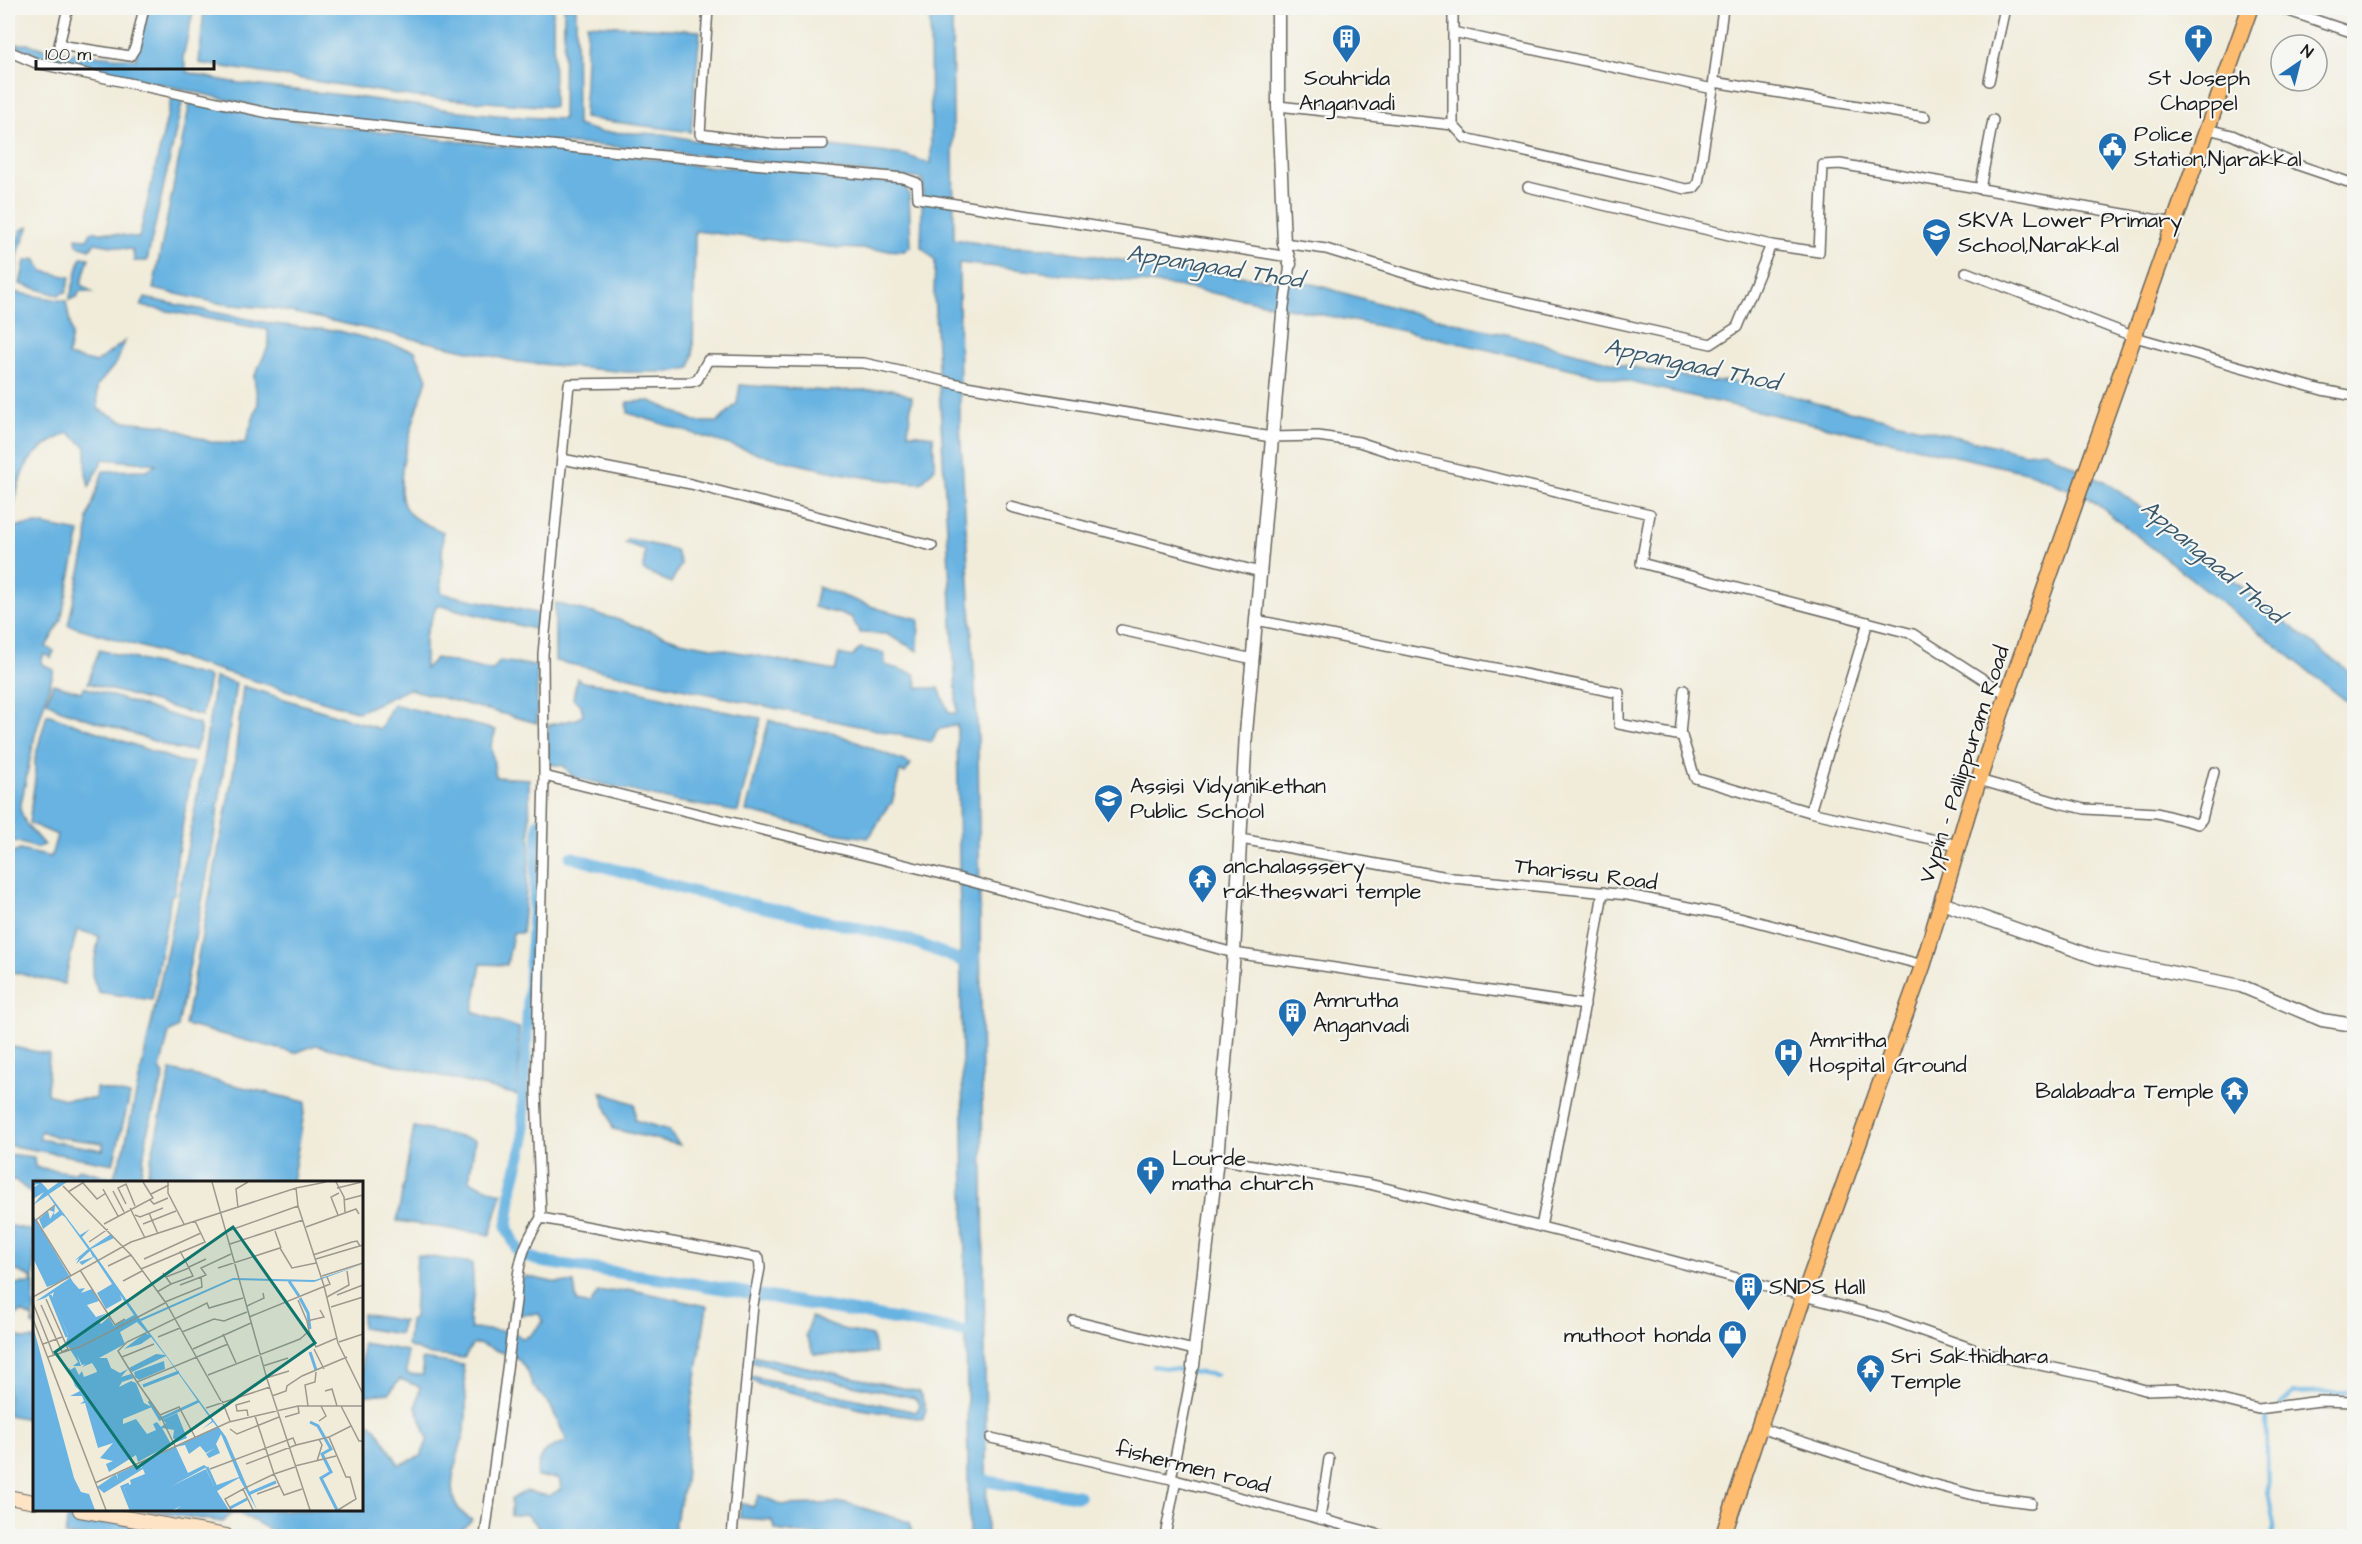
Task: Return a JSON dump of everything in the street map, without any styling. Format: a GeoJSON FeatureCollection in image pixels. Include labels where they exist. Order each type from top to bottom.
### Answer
{"type":"FeatureCollection","features":[{"type":"Feature","properties":{"kind":"main road","name":"Vypin - Pallippuram Road"},"geometry":{"type":"LineString","coordinates":[[1723,1536],[1804,1295],[1923,965],[1958,845],[2008,695],[2250,8]]}},
{"type":"Feature","properties":{"kind":"main road"},"geometry":{"type":"LineString","coordinates":[[8,1497],[33,1502]]}},
{"type":"Feature","properties":{"kind":"main road"},"geometry":{"type":"LineString","coordinates":[[91,1511],[226,1536]]}},
{"type":"Feature","properties":{"kind":"street"},"geometry":{"type":"LineString","coordinates":[[68,8],[58,45],[130,56],[135,48],[144,8]]}},
{"type":"Feature","properties":{"kind":"street"},"geometry":{"type":"LineString","coordinates":[[708,8],[700,134],[775,144],[823,144]]}},
{"type":"Feature","properties":{"kind":"street"},"geometry":{"type":"LineString","coordinates":[[1165,1536],[1193,1372],[1217,1159],[1242,839],[1246,733],[1271,437],[1290,260],[1284,243],[1278,106],[1278,8]]}},
{"type":"Feature","properties":{"kind":"street"},"geometry":{"type":"LineString","coordinates":[[1452,8],[1453,125]]}},
{"type":"Feature","properties":{"kind":"street"},"geometry":{"type":"LineString","coordinates":[[1278,106],[1453,125],[1465,138],[1686,189],[1694,188],[1698,183],[1714,85],[1723,8]]}},
{"type":"Feature","properties":{"kind":"street"},"geometry":{"type":"LineString","coordinates":[[1989,81],[2005,8]]}},
{"type":"Feature","properties":{"kind":"street"},"geometry":{"type":"LineString","coordinates":[[2280,8],[2355,33]]}},
{"type":"Feature","properties":{"kind":"street"},"geometry":{"type":"LineString","coordinates":[[1453,32],[1714,85],[1925,117]]}},
{"type":"Feature","properties":{"kind":"street"},"geometry":{"type":"LineString","coordinates":[[8,51],[36,63],[273,114],[578,148],[903,178],[917,183],[918,198],[1290,260]]}},
{"type":"Feature","properties":{"kind":"street"},"geometry":{"type":"LineString","coordinates":[[1980,189],[1993,120]]}},
{"type":"Feature","properties":{"kind":"street"},"geometry":{"type":"LineString","coordinates":[[2208,129],[2232,135],[2295,164],[2355,184]]}},
{"type":"Feature","properties":{"kind":"street"},"geometry":{"type":"LineString","coordinates":[[1528,187],[1771,245],[1819,252],[1823,165],[1840,164],[2175,223]]}},
{"type":"Feature","properties":{"kind":"street"},"geometry":{"type":"LineString","coordinates":[[1284,243],[1326,249],[1437,283],[1711,344],[1737,327],[1771,245]]}},
{"type":"Feature","properties":{"kind":"street"},"geometry":{"type":"LineString","coordinates":[[1966,272],[2135,337],[2322,390],[2355,396]]}},
{"type":"Feature","properties":{"kind":"street"},"geometry":{"type":"LineString","coordinates":[[485,1536],[515,1312],[517,1268],[528,1238],[542,1218],[538,1192],[536,1090],[544,776],[543,654],[569,384],[691,382],[697,380],[708,360],[864,363],[966,386],[1271,437],[1318,436],[1359,442],[1402,456],[1650,514],[1641,563],[1913,634],[2008,695]]}},
{"type":"Feature","properties":{"kind":"street"},"geometry":{"type":"LineString","coordinates":[[561,459],[691,484],[932,546]]}},
{"type":"Feature","properties":{"kind":"street"},"geometry":{"type":"LineString","coordinates":[[1011,507],[1260,572]]}},
{"type":"Feature","properties":{"kind":"street"},"geometry":{"type":"LineString","coordinates":[[1256,620],[1619,693],[1619,724],[1682,736]]}},
{"type":"Feature","properties":{"kind":"street"},"geometry":{"type":"LineString","coordinates":[[1810,812],[1868,622]]}},
{"type":"Feature","properties":{"kind":"street"},"geometry":{"type":"LineString","coordinates":[[1121,630],[1253,659]]}},
{"type":"Feature","properties":{"kind":"street"},"geometry":{"type":"LineString","coordinates":[[1684,690],[1680,735],[1695,778],[1810,812],[1958,845]]}},
{"type":"Feature","properties":{"kind":"street"},"geometry":{"type":"LineString","coordinates":[[1979,780],[2016,793],[2074,807],[2150,812],[2198,824],[2202,819],[2214,772]]}},
{"type":"Feature","properties":{"kind":"street"},"geometry":{"type":"LineString","coordinates":[[544,776],[958,878],[1234,953],[1585,1005]]}},
{"type":"Feature","properties":{"kind":"street","name":"Tharissu Road"},"geometry":{"type":"LineString","coordinates":[[1242,839],[1453,878],[1628,895],[1743,918],[1923,965]]}},
{"type":"Feature","properties":{"kind":"street"},"geometry":{"type":"LineString","coordinates":[[1541,1227],[1585,1005],[1603,892]]}},
{"type":"Feature","properties":{"kind":"street"},"geometry":{"type":"LineString","coordinates":[[1942,903],[2098,958],[2241,986],[2322,1020],[2355,1025]]}},
{"type":"Feature","properties":{"kind":"street"},"geometry":{"type":"LineString","coordinates":[[1217,1159],[1368,1184],[1541,1227],[1893,1320],[1987,1354],[2102,1378],[2145,1390],[2178,1389],[2258,1409],[2289,1404],[2355,1402]]}},
{"type":"Feature","properties":{"kind":"street"},"geometry":{"type":"LineString","coordinates":[[542,1218],[759,1258],[732,1536]]}},
{"type":"Feature","properties":{"kind":"street"},"geometry":{"type":"LineString","coordinates":[[1074,1321],[1194,1350]]}},
{"type":"Feature","properties":{"kind":"street"},"geometry":{"type":"LineString","coordinates":[[1760,1428],[1932,1484],[1977,1496],[2031,1503]]}},
{"type":"Feature","properties":{"kind":"street","name":"fishermen road"},"geometry":{"type":"LineString","coordinates":[[991,1438],[1173,1480],[1384,1536]]}},
{"type":"Feature","properties":{"kind":"street"},"geometry":{"type":"LineString","coordinates":[[1320,1519],[1329,1459]]}},
{"type":"Feature","properties":{"kind":"water"},"geometry":{"type":"Polygon","coordinates":[[[146,8],[194,8],[183,57],[187,72],[248,84],[456,110],[563,119],[564,8],[576,8],[577,125],[600,132],[664,134],[708,143],[807,150],[830,146],[905,155],[931,164],[930,8],[952,8],[954,239],[996,246],[1046,248],[1175,269],[1313,284],[1409,312],[1514,336],[1622,365],[1711,381],[1746,382],[1816,403],[2025,453],[2045,451],[2105,481],[2354,675],[2354,707],[2089,498],[2030,473],[1414,333],[1177,286],[959,263],[960,424],[978,739],[987,1536],[969,1536],[957,725],[937,730],[932,742],[555,661],[555,603],[616,619],[680,641],[835,671],[839,654],[852,657],[860,648],[884,653],[885,665],[915,674],[918,688],[939,688],[949,713],[957,713],[934,293],[935,260],[921,247],[923,179],[635,148],[505,139],[279,112],[139,79],[53,63],[13,44],[29,44],[50,51],[136,59],[146,8]]]}},
{"type":"Feature","properties":{"kind":"water"},"geometry":{"type":"Polygon","coordinates":[[[204,8],[553,8],[554,107],[416,97],[199,63],[204,8]]]}},
{"type":"Feature","properties":{"kind":"water"},"geometry":{"type":"Polygon","coordinates":[[[587,24],[700,31],[691,132],[584,118],[587,24]]]}},
{"type":"Feature","properties":{"kind":"water"},"geometry":{"type":"Polygon","coordinates":[[[172,96],[183,99],[147,261],[134,261],[133,250],[95,243],[90,249],[77,245],[76,238],[87,239],[91,232],[139,238],[172,96]]]}},
{"type":"Feature","properties":{"kind":"water"},"geometry":{"type":"Polygon","coordinates":[[[190,102],[322,125],[446,140],[520,148],[594,150],[699,166],[785,170],[904,184],[909,195],[911,246],[904,251],[840,248],[695,231],[693,355],[690,368],[669,372],[627,372],[519,362],[277,309],[223,304],[153,289],[190,102]]]}},
{"type":"Feature","properties":{"kind":"water"},"geometry":{"type":"Polygon","coordinates":[[[29,226],[19,251],[12,292],[66,301],[72,334],[68,356],[96,363],[125,341],[117,362],[97,386],[98,409],[123,421],[165,425],[210,442],[245,443],[258,404],[254,377],[268,347],[268,330],[141,306],[145,298],[273,324],[339,331],[415,351],[427,379],[406,449],[401,488],[403,503],[410,514],[443,532],[441,593],[541,614],[538,630],[437,605],[425,636],[425,669],[436,658],[492,671],[500,661],[537,666],[537,723],[409,689],[359,712],[68,625],[87,542],[88,518],[103,471],[147,470],[157,464],[103,459],[89,487],[86,473],[86,447],[69,433],[40,450],[24,470],[16,495],[10,527],[38,524],[80,532],[61,620],[46,647],[54,651],[51,658],[44,654],[41,663],[54,670],[35,735],[20,809],[26,824],[44,845],[36,848],[8,839],[8,264],[21,230],[29,226]]]}},
{"type":"Feature","properties":{"kind":"water"},"geometry":{"type":"Polygon","coordinates":[[[81,257],[89,258],[81,284],[92,292],[80,291],[77,297],[69,300],[81,257]]]}},
{"type":"Feature","properties":{"kind":"water"},"geometry":{"type":"Polygon","coordinates":[[[35,259],[43,271],[70,277],[66,292],[58,295],[20,284],[25,261],[35,259]]]}},
{"type":"Feature","properties":{"kind":"water"},"geometry":{"type":"Polygon","coordinates":[[[740,385],[827,391],[893,389],[912,397],[908,433],[933,436],[935,468],[921,483],[846,474],[773,457],[628,413],[627,402],[651,401],[697,422],[718,422],[737,403],[740,385]]]}},
{"type":"Feature","properties":{"kind":"water"},"geometry":{"type":"Polygon","coordinates":[[[629,539],[675,550],[681,564],[671,583],[643,570],[645,550],[625,543],[629,539]]]}},
{"type":"Feature","properties":{"kind":"water"},"geometry":{"type":"Polygon","coordinates":[[[818,587],[879,609],[919,619],[918,651],[886,634],[860,633],[851,617],[814,607],[818,587]]]}},
{"type":"Feature","properties":{"kind":"water"},"geometry":{"type":"Polygon","coordinates":[[[99,650],[209,677],[202,716],[88,683],[99,650]]]}},
{"type":"Feature","properties":{"kind":"water"},"geometry":{"type":"Polygon","coordinates":[[[215,677],[236,683],[213,844],[178,1027],[169,1033],[160,1069],[164,1075],[148,1129],[140,1181],[33,1181],[33,1195],[15,1180],[8,1181],[8,1154],[34,1157],[35,1167],[73,1173],[79,1169],[113,1178],[124,1150],[186,856],[215,677]]]}},
{"type":"Feature","properties":{"kind":"water"},"geometry":{"type":"Polygon","coordinates":[[[577,678],[583,682],[628,688],[691,705],[761,718],[738,812],[675,801],[573,777],[564,766],[548,764],[548,725],[577,719],[583,714],[581,705],[573,699],[577,678]]]}},
{"type":"Feature","properties":{"kind":"water"},"geometry":{"type":"Polygon","coordinates":[[[53,684],[81,692],[84,687],[199,724],[201,734],[195,751],[177,749],[59,709],[47,701],[53,684]]]}},
{"type":"Feature","properties":{"kind":"water"},"geometry":{"type":"Polygon","coordinates":[[[243,686],[380,729],[393,704],[496,730],[491,745],[496,777],[529,779],[530,848],[522,933],[513,933],[507,965],[481,964],[473,1012],[519,1028],[518,1095],[316,1045],[295,1053],[185,1025],[234,768],[243,686]]]}},
{"type":"Feature","properties":{"kind":"water"},"geometry":{"type":"Polygon","coordinates":[[[47,714],[179,761],[193,763],[177,858],[175,893],[171,896],[152,1000],[98,992],[92,975],[99,936],[77,930],[64,984],[8,971],[8,855],[20,850],[51,857],[57,835],[29,823],[35,779],[35,758],[47,714]]]}},
{"type":"Feature","properties":{"kind":"water"},"geometry":{"type":"Polygon","coordinates":[[[769,720],[795,729],[832,732],[911,764],[905,773],[900,771],[892,803],[885,810],[868,838],[833,833],[746,811],[769,720]]]}},
{"type":"Feature","properties":{"kind":"water"},"geometry":{"type":"Polygon","coordinates":[[[8,1046],[49,1054],[47,1094],[64,1099],[95,1099],[96,1088],[130,1095],[113,1164],[8,1145],[8,1046]],[[41,1131],[39,1139],[103,1150],[103,1143],[56,1137],[41,1131]]]}},
{"type":"Feature","properties":{"kind":"water"},"geometry":{"type":"Polygon","coordinates":[[[171,1070],[306,1102],[292,1181],[146,1181],[171,1070]]]}},
{"type":"Feature","properties":{"kind":"water"},"geometry":{"type":"Polygon","coordinates":[[[601,1092],[635,1104],[635,1120],[668,1130],[680,1145],[613,1129],[601,1092]]]}},
{"type":"Feature","properties":{"kind":"water"},"geometry":{"type":"Polygon","coordinates":[[[414,1127],[475,1140],[469,1181],[502,1194],[490,1235],[397,1221],[414,1127]]]}},
{"type":"Feature","properties":{"kind":"water"},"geometry":{"type":"Polygon","coordinates":[[[8,1225],[33,1231],[33,1318],[22,1312],[8,1319],[9,1297],[13,1284],[32,1283],[31,1277],[8,1267],[8,1225]]]}},
{"type":"Feature","properties":{"kind":"water"},"geometry":{"type":"Polygon","coordinates":[[[417,1255],[472,1263],[474,1297],[469,1317],[471,1329],[512,1331],[522,1338],[529,1336],[543,1322],[539,1314],[510,1315],[514,1293],[526,1276],[552,1282],[574,1283],[577,1302],[590,1305],[598,1292],[633,1290],[707,1306],[689,1423],[685,1483],[675,1521],[675,1536],[658,1536],[654,1533],[652,1536],[535,1536],[540,1528],[525,1514],[511,1516],[511,1499],[526,1491],[549,1496],[561,1489],[559,1478],[537,1477],[538,1468],[544,1452],[567,1441],[550,1405],[533,1386],[527,1370],[517,1358],[480,1344],[472,1345],[464,1358],[431,1355],[407,1346],[410,1321],[414,1318],[417,1255]]]}},
{"type":"Feature","properties":{"kind":"water"},"geometry":{"type":"Polygon","coordinates":[[[363,1314],[403,1321],[399,1334],[363,1328],[363,1314]]]}},
{"type":"Feature","properties":{"kind":"water"},"geometry":{"type":"Polygon","coordinates":[[[811,1317],[835,1327],[872,1336],[876,1353],[814,1354],[806,1336],[811,1317]]]}},
{"type":"Feature","properties":{"kind":"water"},"geometry":{"type":"Polygon","coordinates":[[[8,1332],[24,1339],[33,1339],[33,1420],[8,1415],[8,1332]]]}},
{"type":"Feature","properties":{"kind":"water"},"geometry":{"type":"Polygon","coordinates":[[[363,1343],[407,1351],[407,1374],[423,1375],[422,1359],[463,1365],[466,1417],[452,1487],[454,1499],[460,1511],[472,1520],[460,1531],[459,1536],[290,1535],[282,1534],[233,1512],[223,1522],[145,1511],[363,1511],[363,1418],[377,1429],[399,1465],[421,1456],[428,1439],[416,1406],[420,1387],[400,1379],[389,1393],[363,1396],[363,1343]]]}},
{"type":"Feature","properties":{"kind":"water"},"geometry":{"type":"Polygon","coordinates":[[[752,1355],[920,1392],[926,1409],[923,1419],[861,1409],[761,1385],[749,1379],[750,1376],[916,1412],[920,1406],[915,1398],[784,1371],[751,1361],[752,1355]]]}},
{"type":"Feature","properties":{"kind":"water"},"geometry":{"type":"Polygon","coordinates":[[[759,1495],[783,1505],[847,1503],[909,1522],[913,1536],[819,1536],[776,1530],[771,1520],[739,1518],[741,1503],[753,1507],[759,1495]]]}},
{"type":"Feature","properties":{"kind":"water"},"geometry":{"type":"Polygon","coordinates":[[[68,1516],[104,1523],[108,1519],[196,1536],[65,1536],[68,1516]]]}},
{"type":"Feature","properties":{"kind":"waterway"},"geometry":{"type":"LineString","coordinates":[[539,823],[523,1096],[524,1141],[512,1187],[507,1228],[520,1254],[543,1262],[685,1282],[978,1334]]}},
{"type":"Feature","properties":{"kind":"waterway"},"geometry":{"type":"LineString","coordinates":[[571,857],[690,891],[904,938],[965,962],[974,957]]}},
{"type":"Feature","properties":{"kind":"waterway"},"geometry":{"type":"LineString","coordinates":[[1153,1366],[1216,1375]]}},
{"type":"Feature","properties":{"kind":"waterway"},"geometry":{"type":"LineString","coordinates":[[2280,1405],[2293,1393],[2354,1392]]}},
{"type":"Feature","properties":{"kind":"waterway"},"geometry":{"type":"LineString","coordinates":[[2272,1536],[2274,1525],[2268,1492],[2266,1416],[2274,1409]]}},
{"type":"Feature","properties":{"kind":"waterway"},"geometry":{"type":"LineString","coordinates":[[979,1480],[1079,1496]]}},
{"type":"Feature","properties":{"kind":"place","name":"Souhrida Anganvadi"},"geometry":{"type":"Point","coordinates":[1347,64]}},
{"type":"Feature","properties":{"kind":"place","name":"St Joseph Chappel"},"geometry":{"type":"Point","coordinates":[2199,64]}},
{"type":"Feature","properties":{"kind":"place","name":"Police Station,Njarakkal"},"geometry":{"type":"Point","coordinates":[2113,172]}},
{"type":"Feature","properties":{"kind":"place","name":"SKVA Lower Primary School,Narakkal"},"geometry":{"type":"Point","coordinates":[1937,258]}},
{"type":"Feature","properties":{"kind":"place","name":"Assisi Vidyanikethan Public School"},"geometry":{"type":"Point","coordinates":[1109,824]}},
{"type":"Feature","properties":{"kind":"place","name":"anchalasssery raktheswari temple"},"geometry":{"type":"Point","coordinates":[1202,904]}},
{"type":"Feature","properties":{"kind":"place","name":"Amrutha Anganvadi"},"geometry":{"type":"Point","coordinates":[1292,1038]}},
{"type":"Feature","properties":{"kind":"place","name":"Amritha Hospital Ground"},"geometry":{"type":"Point","coordinates":[1788,1078]}},
{"type":"Feature","properties":{"kind":"place","name":"Balabadra Temple"},"geometry":{"type":"Point","coordinates":[2235,1116]}},
{"type":"Feature","properties":{"kind":"place","name":"Lourde matha church"},"geometry":{"type":"Point","coordinates":[1151,1196]}},
{"type":"Feature","properties":{"kind":"place","name":"SNDS Hall"},"geometry":{"type":"Point","coordinates":[1748,1312]}},
{"type":"Feature","properties":{"kind":"place","name":"muthoot honda"},"geometry":{"type":"Point","coordinates":[1732,1360]}},
{"type":"Feature","properties":{"kind":"place","name":"Sri Sakthidhara Temple"},"geometry":{"type":"Point","coordinates":[1870,1394]}},
{"type":"Feature","properties":{"kind":"water label","name":"Appangaad Thod"},"geometry":{"type":"Point","coordinates":[1215,266]}},
{"type":"Feature","properties":{"kind":"water label","name":"Appangaad Thod"},"geometry":{"type":"Point","coordinates":[1692,364]}},
{"type":"Feature","properties":{"kind":"water label","name":"Appangaad Thod"},"geometry":{"type":"Point","coordinates":[2213,561]}}]}
